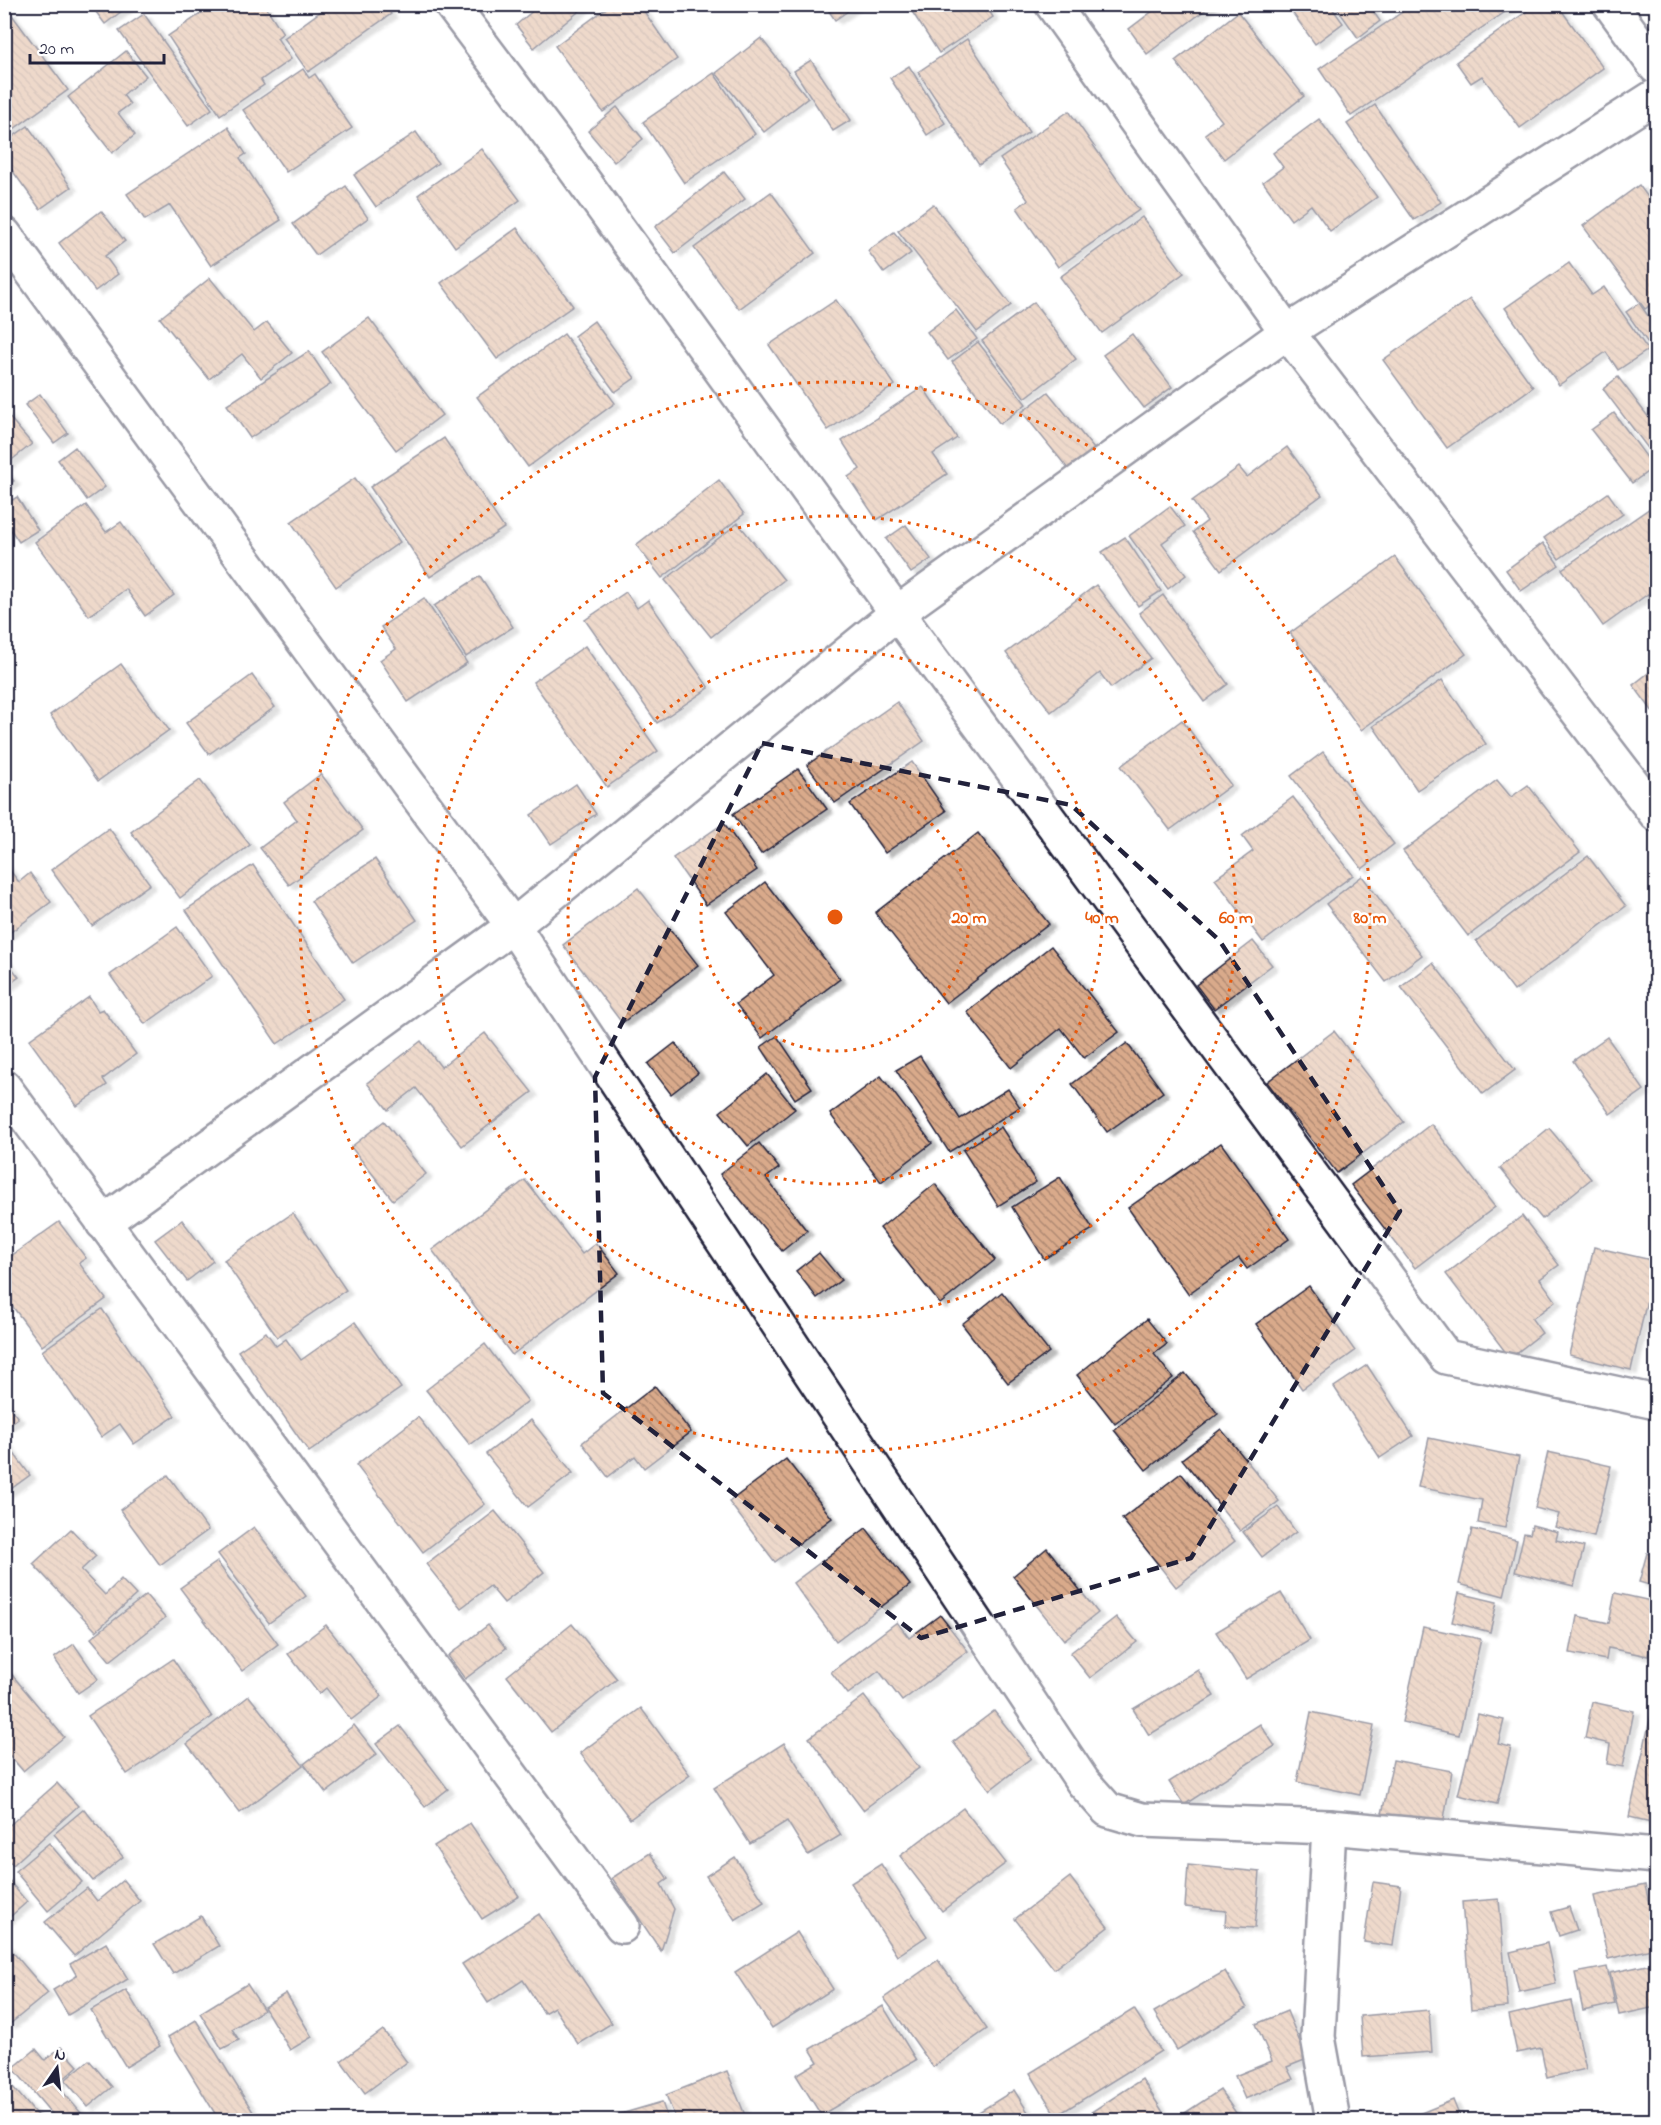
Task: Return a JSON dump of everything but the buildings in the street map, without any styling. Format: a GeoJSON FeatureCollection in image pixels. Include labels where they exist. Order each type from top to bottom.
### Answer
{"type":"FeatureCollection","features":[{"type":"Feature","properties":{"kind":"street"},"geometry":{"type":"LineString","coordinates":[[451,4],[564,154],[897,613],[1446,1357],[1656,1402]]}},
{"type":"Feature","properties":{"kind":"street"},"geometry":{"type":"LineString","coordinates":[[1052,4],[1287,332],[1656,814]]}},
{"type":"Feature","properties":{"kind":"street"},"geometry":{"type":"LineString","coordinates":[[1610,4],[1656,67]]}},
{"type":"Feature","properties":{"kind":"street"},"geometry":{"type":"LineString","coordinates":[[103,1222],[513,926],[897,613],[1287,332],[1656,96]]}},
{"type":"Feature","properties":{"kind":"street"},"geometry":{"type":"LineString","coordinates":[[4,234],[513,926],[1083,1782],[1108,1810],[1142,1820],[1329,1827],[1656,1856]]}},
{"type":"Feature","properties":{"kind":"street"},"geometry":{"type":"LineString","coordinates":[[4,1087],[622,1926]]}},
{"type":"Feature","properties":{"kind":"street"},"geometry":{"type":"LineString","coordinates":[[1329,1827],[1318,2037],[1333,2121]]}},
{"type":"Feature","properties":{"kind":"highlighted area"},"geometry":{"type":"Polygon","coordinates":[[[762,743],[1071,805],[1219,940],[1400,1211],[1191,1558],[921,1638],[603,1393],[595,1077],[762,743]]]}}]}
